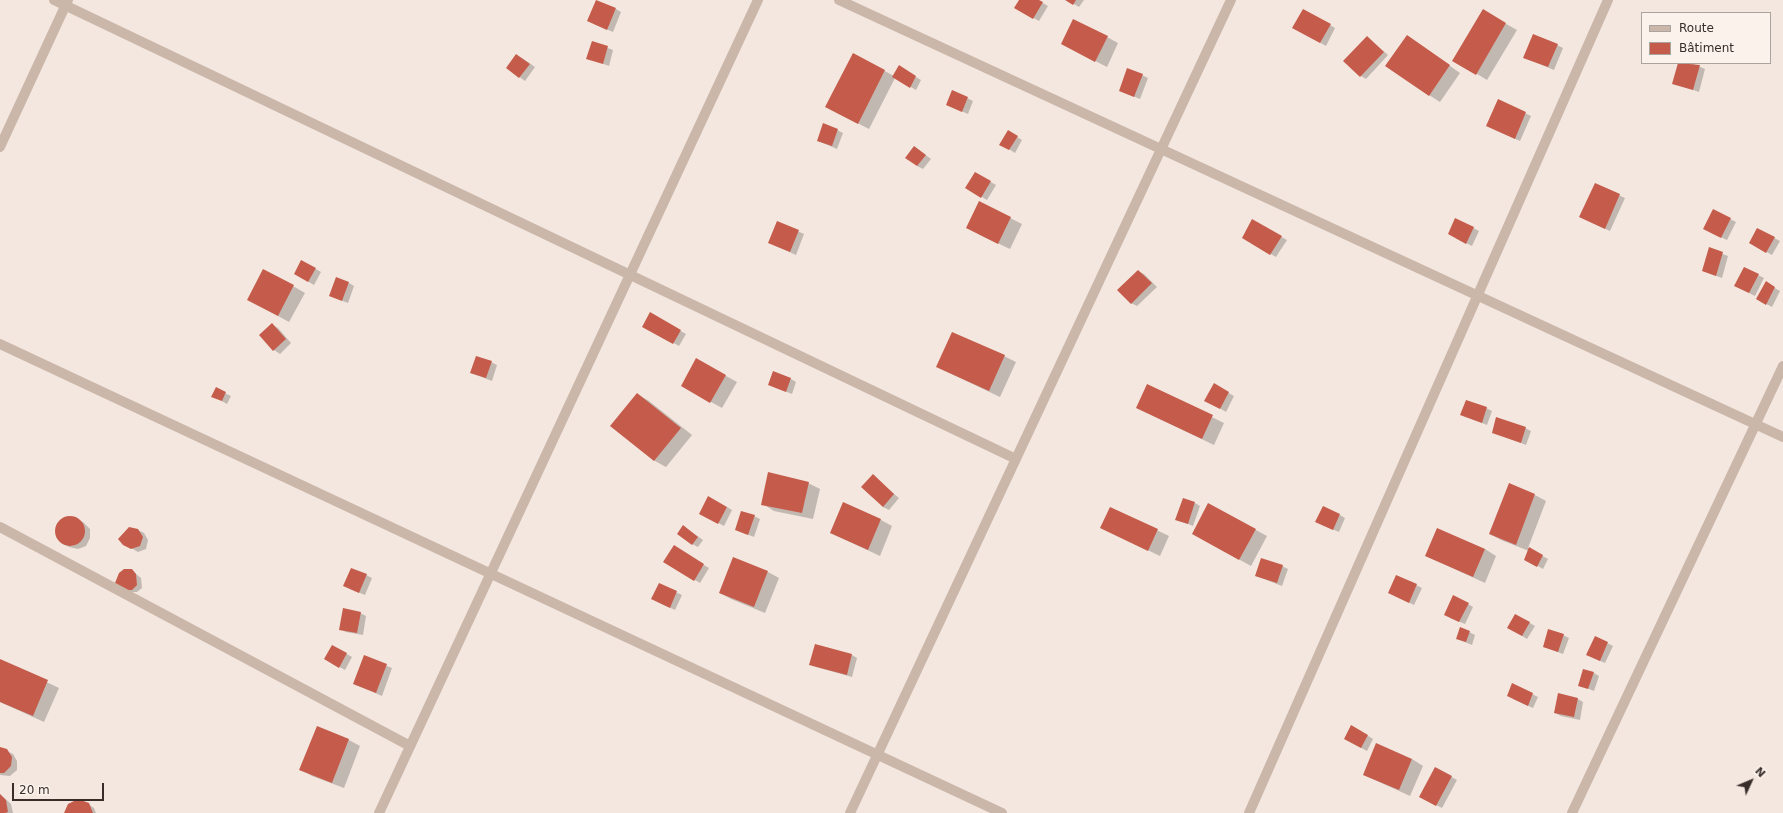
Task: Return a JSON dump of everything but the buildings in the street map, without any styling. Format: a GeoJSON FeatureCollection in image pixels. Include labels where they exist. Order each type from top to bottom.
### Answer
{"type":"FeatureCollection","features":[{"type":"Feature","properties":{"kind":"street"},"geometry":{"type":"LineString","coordinates":[[54,0],[67,3],[630,275],[1016,459]]}},
{"type":"Feature","properties":{"kind":"street"},"geometry":{"type":"LineString","coordinates":[[379,813],[758,0]]}},
{"type":"Feature","properties":{"kind":"street"},"geometry":{"type":"LineString","coordinates":[[839,0],[1783,437]]}},
{"type":"Feature","properties":{"kind":"street"},"geometry":{"type":"LineString","coordinates":[[850,813],[1231,0]]}},
{"type":"Feature","properties":{"kind":"street"},"geometry":{"type":"LineString","coordinates":[[1249,813],[1608,0]]}},
{"type":"Feature","properties":{"kind":"street"},"geometry":{"type":"LineString","coordinates":[[0,147],[67,3]]}},
{"type":"Feature","properties":{"kind":"street"},"geometry":{"type":"LineString","coordinates":[[0,344],[1002,813]]}},
{"type":"Feature","properties":{"kind":"street"},"geometry":{"type":"LineString","coordinates":[[1572,813],[1783,366]]}},
{"type":"Feature","properties":{"kind":"street"},"geometry":{"type":"LineString","coordinates":[[0,527],[410,746]]}}]}
